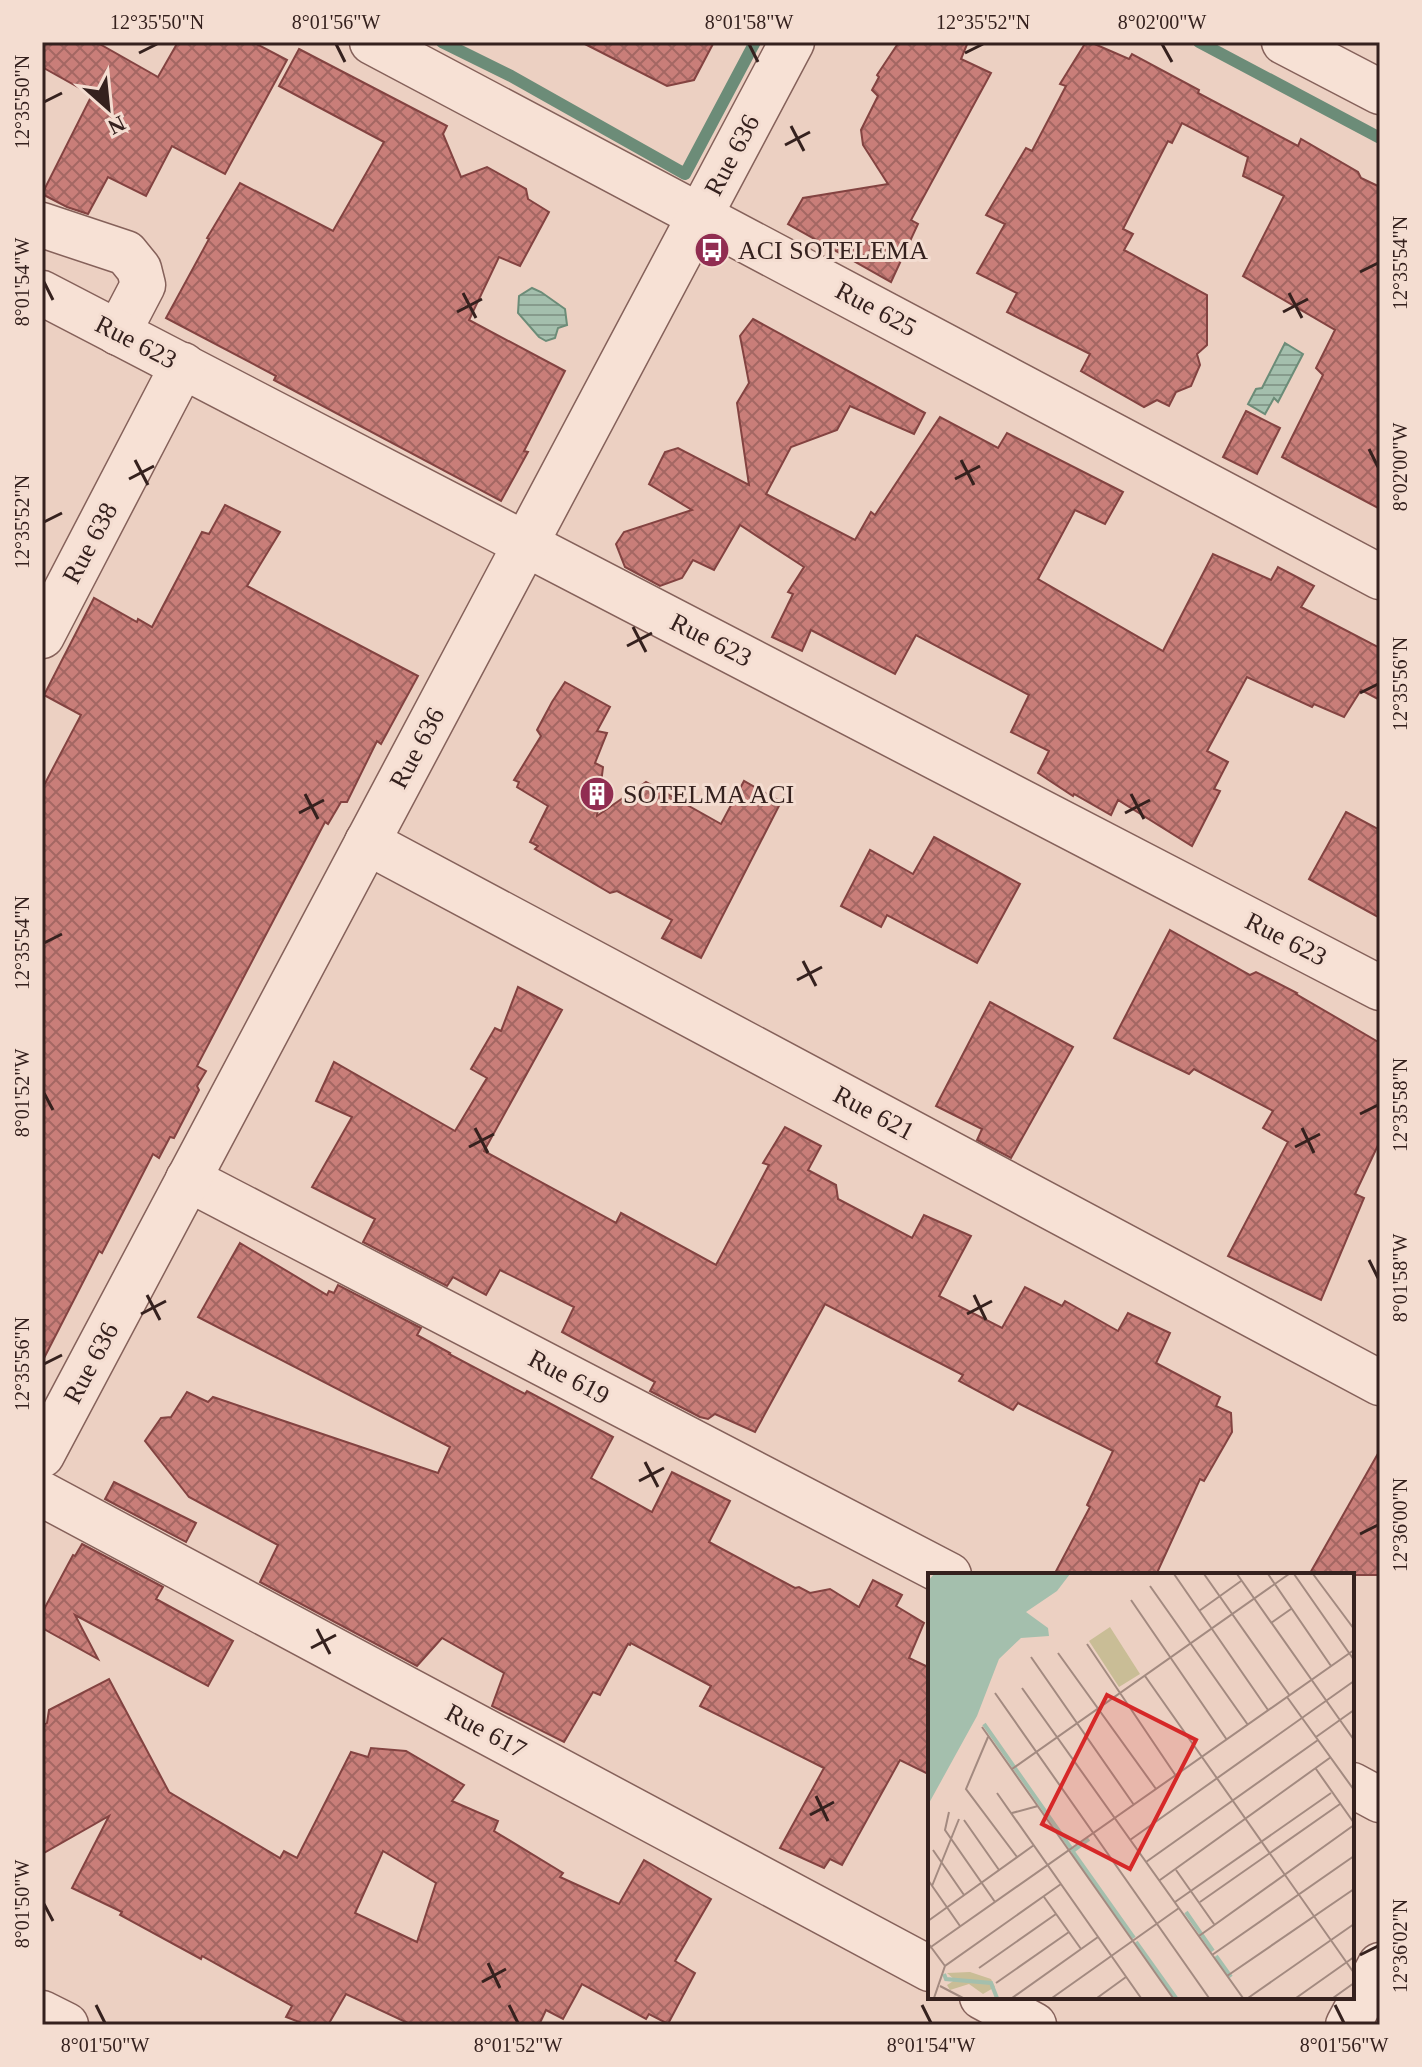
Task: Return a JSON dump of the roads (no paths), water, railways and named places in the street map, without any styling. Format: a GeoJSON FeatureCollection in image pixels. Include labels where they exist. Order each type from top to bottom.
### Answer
{"type":"FeatureCollection","features":[{"type":"Feature","properties":{"kind":"street","name":"Rue 625"},"geometry":{"type":"LineString","coordinates":[[372,42],[1380,577]]}},
{"type":"Feature","properties":{"kind":"street","name":"Rue 636"},"geometry":{"type":"LineString","coordinates":[[42,1455],[792,42]]}},
{"type":"Feature","properties":{"kind":"street"},"geometry":{"type":"LineString","coordinates":[[1284,42],[1380,92]]}},
{"type":"Feature","properties":{"kind":"street"},"geometry":{"type":"LineString","coordinates":[[42,225],[126,253],[139,269],[143,285],[118,333]]}},
{"type":"Feature","properties":{"kind":"street","name":"Rue 623"},"geometry":{"type":"LineString","coordinates":[[42,293],[1380,988]]}},
{"type":"Feature","properties":{"kind":"street","name":"Rue 638"},"geometry":{"type":"LineString","coordinates":[[42,636],[183,365]]}},
{"type":"Feature","properties":{"kind":"street","name":"Rue 621"},"geometry":{"type":"LineString","coordinates":[[367,842],[1380,1383]]}},
{"type":"Feature","properties":{"kind":"street","name":"Rue 619"},"geometry":{"type":"LineString","coordinates":[[188,1179],[945,1573]]}},
{"type":"Feature","properties":{"kind":"street","name":"Rue 617"},"geometry":{"type":"LineString","coordinates":[[42,1494],[928,1968]]}},
{"type":"Feature","properties":{"kind":"street"},"geometry":{"type":"LineString","coordinates":[[1354,1786],[1380,1800]]}},
{"type":"Feature","properties":{"kind":"street"},"geometry":{"type":"LineString","coordinates":[[1348,2025],[1380,1965]]}},
{"type":"Feature","properties":{"kind":"street"},"geometry":{"type":"LineString","coordinates":[[986,1999],[1034,2025]]}},
{"type":"Feature","properties":{"kind":"street"},"geometry":{"type":"LineString","coordinates":[[42,2013],[66,2025]]}},
{"type":"Feature","properties":{"kind":"waterway"},"geometry":{"type":"LineString","coordinates":[[442,42],[511,76],[685,174],[755,42]]}},
{"type":"Feature","properties":{"kind":"waterway"},"geometry":{"type":"LineString","coordinates":[[1199,42],[1380,138]]}},
{"type":"Feature","properties":{"kind":"place","name":"ACI SOTELEMA"},"geometry":{"type":"Point","coordinates":[712,250]}},
{"type":"Feature","properties":{"kind":"place","name":"SOTELMA ACI"},"geometry":{"type":"Point","coordinates":[597,794]}}]}
